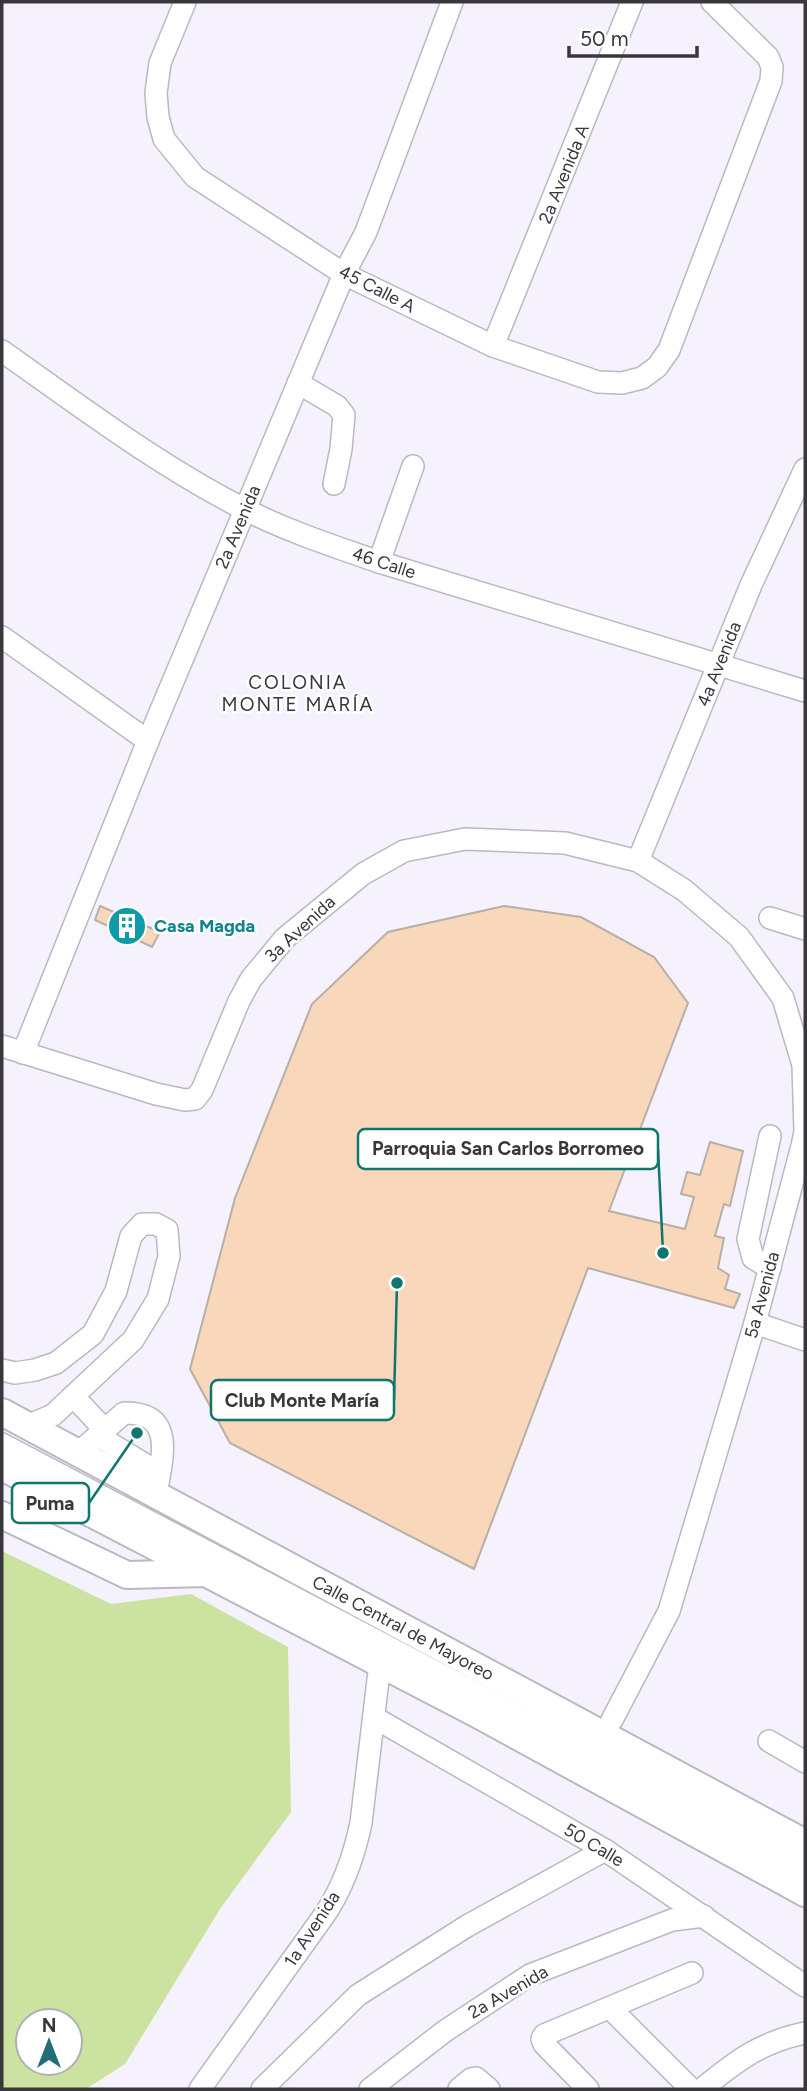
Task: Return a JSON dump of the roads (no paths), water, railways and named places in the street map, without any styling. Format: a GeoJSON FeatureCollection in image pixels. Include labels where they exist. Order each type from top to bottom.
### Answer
{"type":"FeatureCollection","features":[{"type":"Feature","properties":{"kind":"main road","name":"Calle Central de Mayoreo"},"geometry":{"type":"LineString","coordinates":[[2,1412],[78,1453],[158,1484],[805,1843]]}},
{"type":"Feature","properties":{"kind":"main road"},"geometry":{"type":"LineString","coordinates":[[2,1466],[380,1663],[805,1893]]}},
{"type":"Feature","properties":{"kind":"main road"},"geometry":{"type":"LineString","coordinates":[[2,1516],[127,1575],[207,1573]]}},
{"type":"Feature","properties":{"kind":"street","name":"45 Calle A"},"geometry":{"type":"LineString","coordinates":[[185,2],[160,63],[156,93],[158,117],[164,139],[195,177],[344,274],[493,346],[598,382],[622,383],[642,377],[657,367],[669,349],[771,81],[772,67],[762,48],[712,2]]}},
{"type":"Feature","properties":{"kind":"street","name":"2a Avenida"},"geometry":{"type":"LineString","coordinates":[[23,1053],[148,741],[344,274],[366,232],[452,2]]}},
{"type":"Feature","properties":{"kind":"street","name":"2a Avenida A"},"geometry":{"type":"LineString","coordinates":[[493,346],[632,2]]}},
{"type":"Feature","properties":{"kind":"street","name":"46 Calle"},"geometry":{"type":"LineString","coordinates":[[2,351],[180,473],[245,509],[312,538],[379,562],[805,691]]}},
{"type":"Feature","properties":{"kind":"street"},"geometry":{"type":"LineString","coordinates":[[298,383],[337,406],[344,415],[334,484]]}},
{"type":"Feature","properties":{"kind":"street"},"geometry":{"type":"LineString","coordinates":[[379,562],[413,466]]}},
{"type":"Feature","properties":{"kind":"street","name":"4a Avenida"},"geometry":{"type":"LineString","coordinates":[[638,861],[751,585],[805,469]]}},
{"type":"Feature","properties":{"kind":"street"},"geometry":{"type":"LineString","coordinates":[[2,637],[148,741]]}},
{"type":"Feature","properties":{"kind":"street","name":"3a Avenida"},"geometry":{"type":"LineString","coordinates":[[23,1053],[176,1098],[195,1098],[202,1090],[239,1002],[257,971],[285,938],[348,886],[404,851],[465,839],[565,843],[638,861]]}},
{"type":"Feature","properties":{"kind":"street","name":"5a Avenida"},"geometry":{"type":"LineString","coordinates":[[612,1720],[669,1611],[755,1323],[805,1132],[803,1065],[783,998],[739,937],[684,890],[638,861]]}},
{"type":"Feature","properties":{"kind":"street"},"geometry":{"type":"LineString","coordinates":[[770,918],[805,929]]}},
{"type":"Feature","properties":{"kind":"street"},"geometry":{"type":"LineString","coordinates":[[2,1046],[23,1053]]}},
{"type":"Feature","properties":{"kind":"street"},"geometry":{"type":"LineString","coordinates":[[770,1136],[748,1239],[753,1258],[770,1268]]}},
{"type":"Feature","properties":{"kind":"street"},"geometry":{"type":"LineString","coordinates":[[2,1370],[15,1373],[56,1363],[93,1335],[116,1292],[131,1236],[142,1224],[156,1224],[167,1230],[169,1256],[158,1298],[133,1340],[52,1415],[27,1426]]}},
{"type":"Feature","properties":{"kind":"street"},"geometry":{"type":"LineString","coordinates":[[755,1323],[805,1340]]}},
{"type":"Feature","properties":{"kind":"street"},"geometry":{"type":"LineString","coordinates":[[73,1396],[102,1433],[158,1484]]}},
{"type":"Feature","properties":{"kind":"street"},"geometry":{"type":"LineString","coordinates":[[78,1453],[124,1413],[137,1413],[158,1425],[164,1435],[158,1484]]}},
{"type":"Feature","properties":{"kind":"street"},"geometry":{"type":"LineString","coordinates":[[2,1444],[623,1770],[805,1869]]}},
{"type":"Feature","properties":{"kind":"street","name":"1a Avenida"},"geometry":{"type":"LineString","coordinates":[[200,2089],[323,1917],[340,1887],[359,1831],[380,1663]]}},
{"type":"Feature","properties":{"kind":"street","name":"50 Calle"},"geometry":{"type":"LineString","coordinates":[[375,1718],[605,1850],[805,1986]]}},
{"type":"Feature","properties":{"kind":"street"},"geometry":{"type":"LineString","coordinates":[[769,1741],[805,1762]]}},
{"type":"Feature","properties":{"kind":"street"},"geometry":{"type":"LineString","coordinates":[[262,2089],[358,1995],[467,1926],[605,1850]]}},
{"type":"Feature","properties":{"kind":"street","name":"2a Avenida"},"geometry":{"type":"LineString","coordinates":[[370,2089],[445,2031],[530,1975],[672,1920],[704,1916]]}},
{"type":"Feature","properties":{"kind":"street"},"geometry":{"type":"LineString","coordinates":[[587,2089],[542,2039],[544,2035],[692,1973]]}},
{"type":"Feature","properties":{"kind":"street"},"geometry":{"type":"LineString","coordinates":[[610,2008],[691,2089]]}},
{"type":"Feature","properties":{"kind":"street"},"geometry":{"type":"LineString","coordinates":[[702,2089],[751,2052],[782,2039],[805,2034]]}},
{"type":"Feature","properties":{"kind":"street"},"geometry":{"type":"LineString","coordinates":[[459,2089],[476,2078],[489,2089]]}},
{"type":"Feature","properties":{"kind":"place","name":"Casa Magda"},"geometry":{"type":"Point","coordinates":[127,926]}},
{"type":"Feature","properties":{"kind":"place","name":"Parroquia San Carlos Borromeo"},"geometry":{"type":"Point","coordinates":[663,1253]}},
{"type":"Feature","properties":{"kind":"place","name":"Club Monte María"},"geometry":{"type":"Point","coordinates":[397,1283]}},
{"type":"Feature","properties":{"kind":"place","name":"Puma"},"geometry":{"type":"Point","coordinates":[137,1433]}},
{"type":"Feature","properties":{"kind":"district","name":"COLONIA MONTE MARÍA"},"geometry":{"type":"Point","coordinates":[298,693]}}]}
